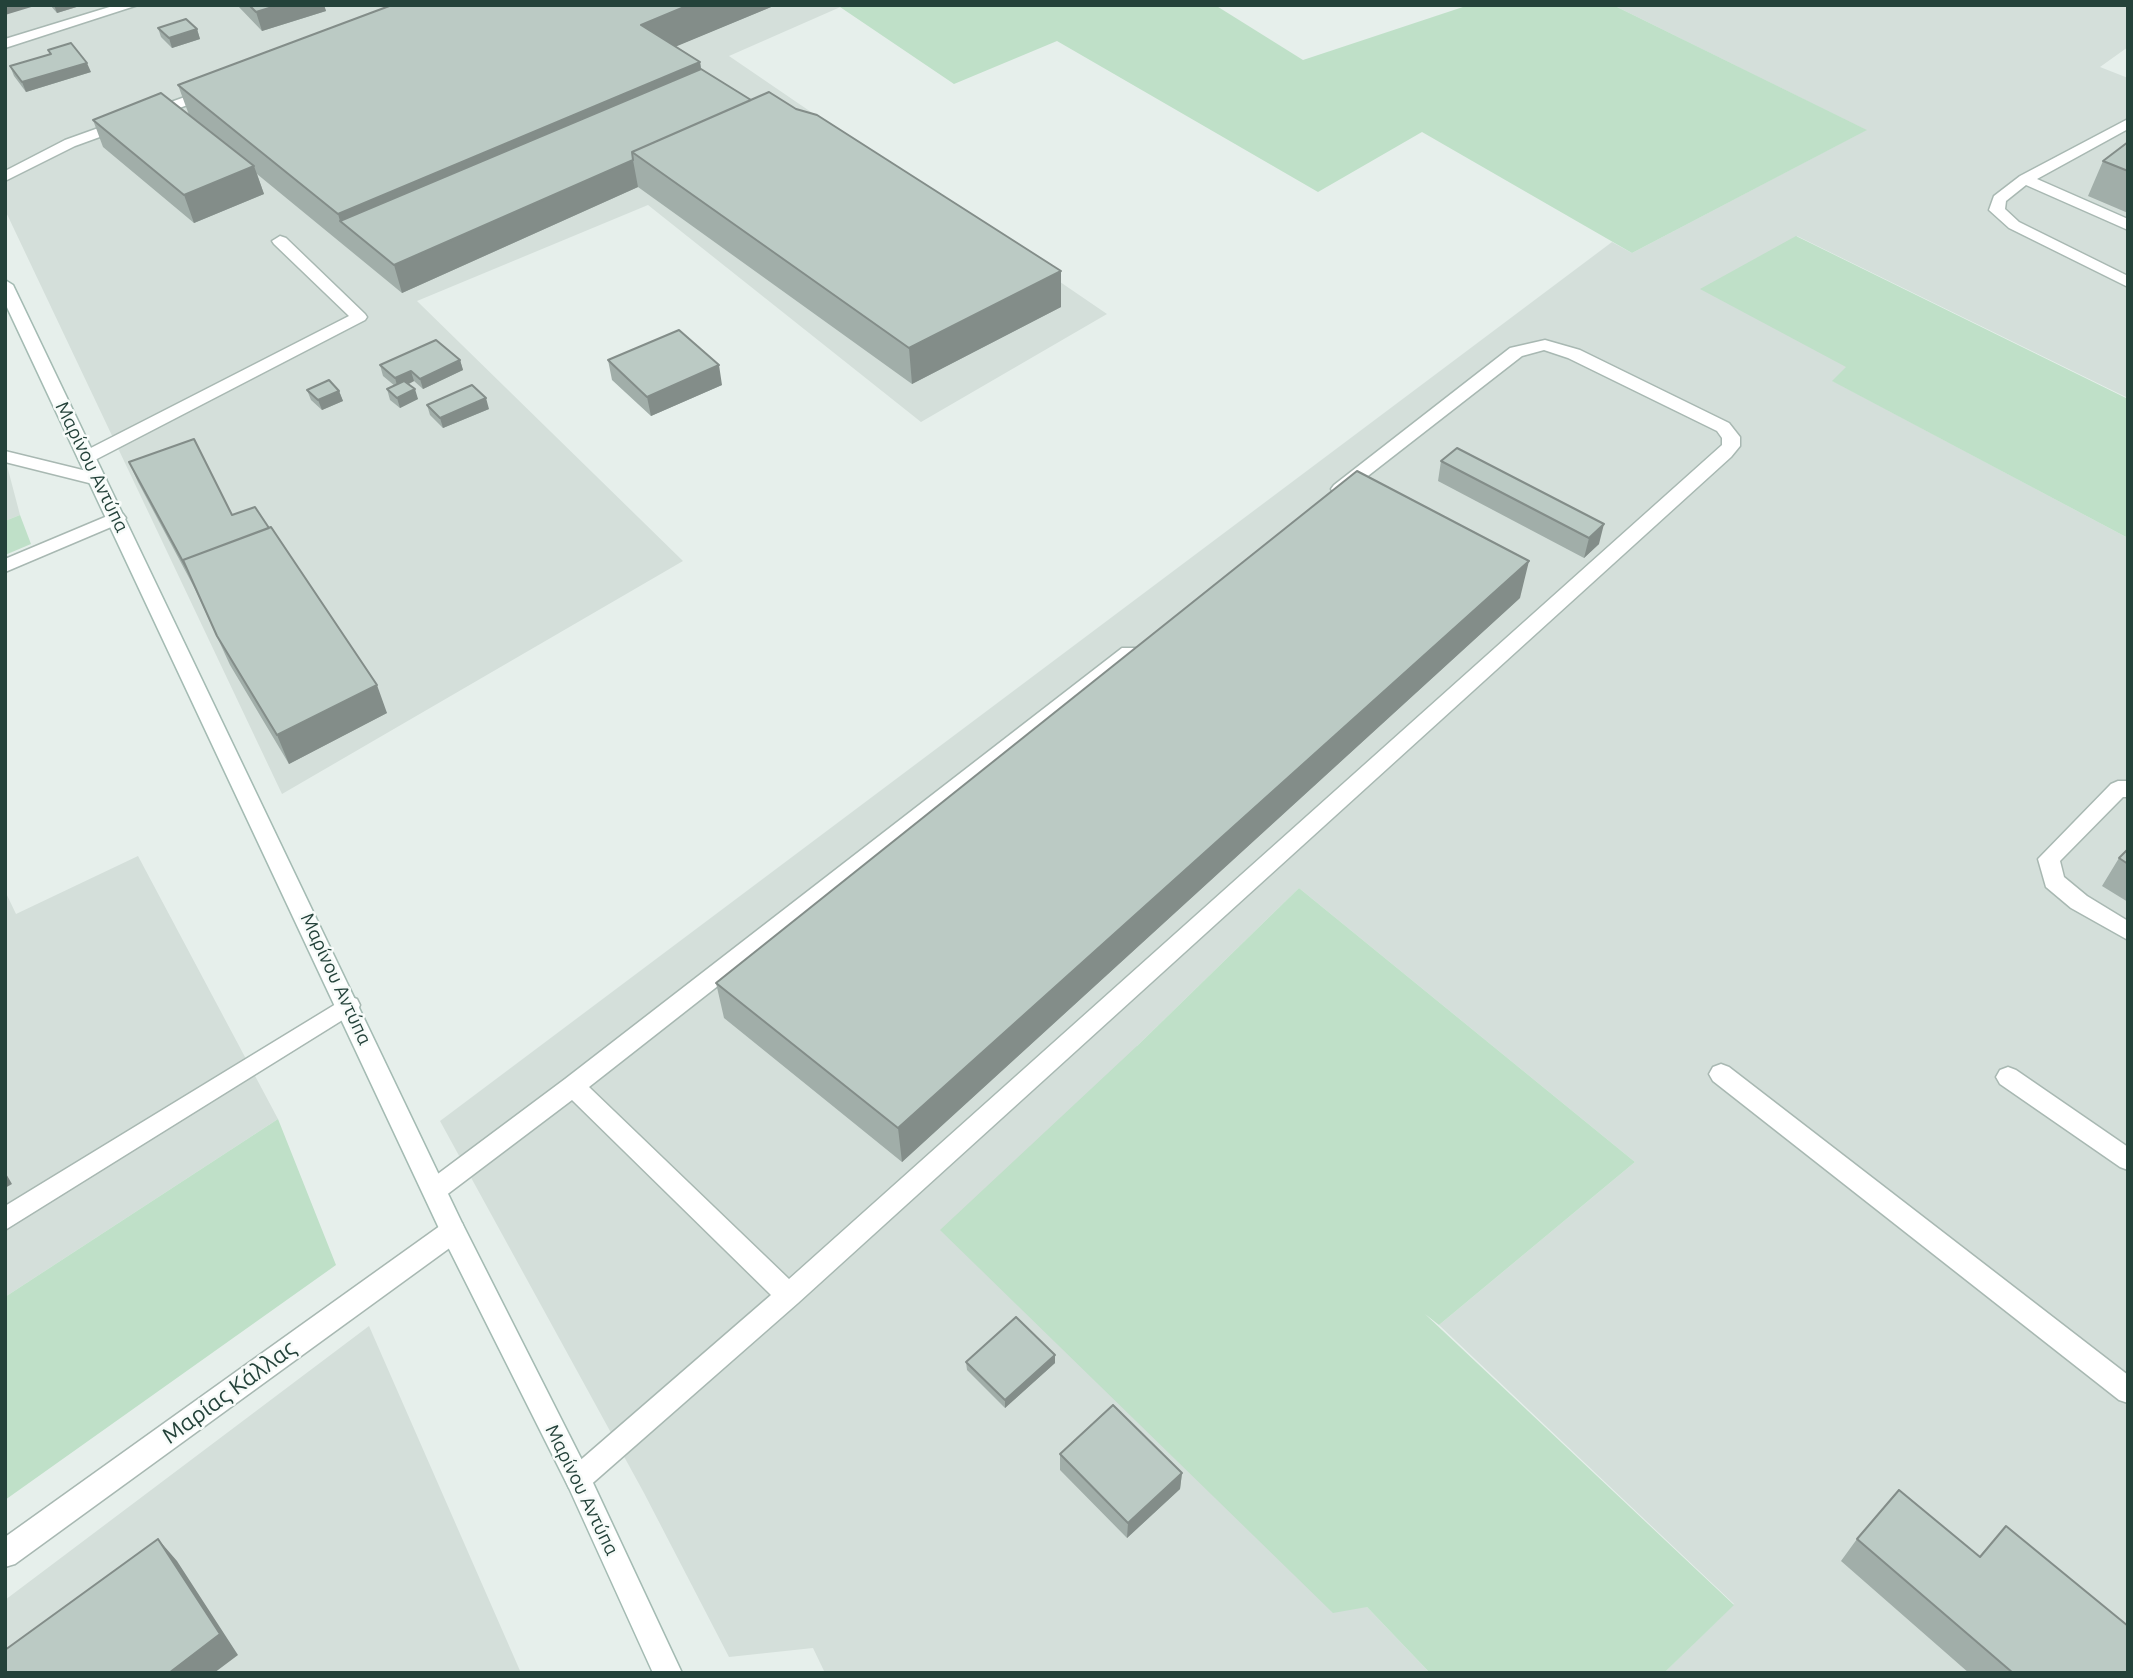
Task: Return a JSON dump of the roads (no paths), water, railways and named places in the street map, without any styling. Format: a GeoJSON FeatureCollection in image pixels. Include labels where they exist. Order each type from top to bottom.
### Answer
{"type":"FeatureCollection","features":[{"type":"Feature","properties":{"kind":"main road"},"geometry":{"type":"LineString","coordinates":[[5,44],[131,5]]}},
{"type":"Feature","properties":{"kind":"main road"},"geometry":{"type":"LineString","coordinates":[[5,177],[70,143],[226,86]]}},
{"type":"Feature","properties":{"kind":"main road"},"geometry":{"type":"LineString","coordinates":[[2128,123],[2025,179],[1998,199],[1997,210],[2014,225],[2128,282]]}},
{"type":"Feature","properties":{"kind":"main road"},"geometry":{"type":"LineString","coordinates":[[2025,179],[2128,225]]}},
{"type":"Feature","properties":{"kind":"main road"},"geometry":{"type":"LineString","coordinates":[[87,457],[359,317],[279,241]]}},
{"type":"Feature","properties":{"kind":"main road","name":"Μαρίνου Αντύπα"},"geometry":{"type":"LineString","coordinates":[[5,285],[349,1005],[436,1189],[453,1231],[578,1479],[668,1673]]}},
{"type":"Feature","properties":{"kind":"main road"},"geometry":{"type":"LineString","coordinates":[[578,1479],[789,1295],[1725,453],[1731,446],[1731,437],[1723,427],[1574,354],[1545,345],[1531,347],[1516,352],[1319,506]]}},
{"type":"Feature","properties":{"kind":"main road"},"geometry":{"type":"LineString","coordinates":[[5,456],[97,479]]}},
{"type":"Feature","properties":{"kind":"main road"},"geometry":{"type":"LineString","coordinates":[[5,566],[117,518]]}},
{"type":"Feature","properties":{"kind":"main road"},"geometry":{"type":"LineString","coordinates":[[436,1189],[573,1086],[1143,643]]}},
{"type":"Feature","properties":{"kind":"main road"},"geometry":{"type":"LineString","coordinates":[[2128,789],[2118,789],[2049,859],[2054,881],[2079,902],[2128,932]]}},
{"type":"Feature","properties":{"kind":"main road"},"geometry":{"type":"LineString","coordinates":[[5,1219],[349,1005]]}},
{"type":"Feature","properties":{"kind":"main road"},"geometry":{"type":"LineString","coordinates":[[1721,1074],[2128,1391]]}},
{"type":"Feature","properties":{"kind":"main road"},"geometry":{"type":"LineString","coordinates":[[2008,1077],[2128,1160]]}},
{"type":"Feature","properties":{"kind":"main road"},"geometry":{"type":"LineString","coordinates":[[573,1086],[789,1295]]}},
{"type":"Feature","properties":{"kind":"main road","name":"Μαρίας Κάλλας"},"geometry":{"type":"LineString","coordinates":[[5,1554],[453,1231]]}}]}
